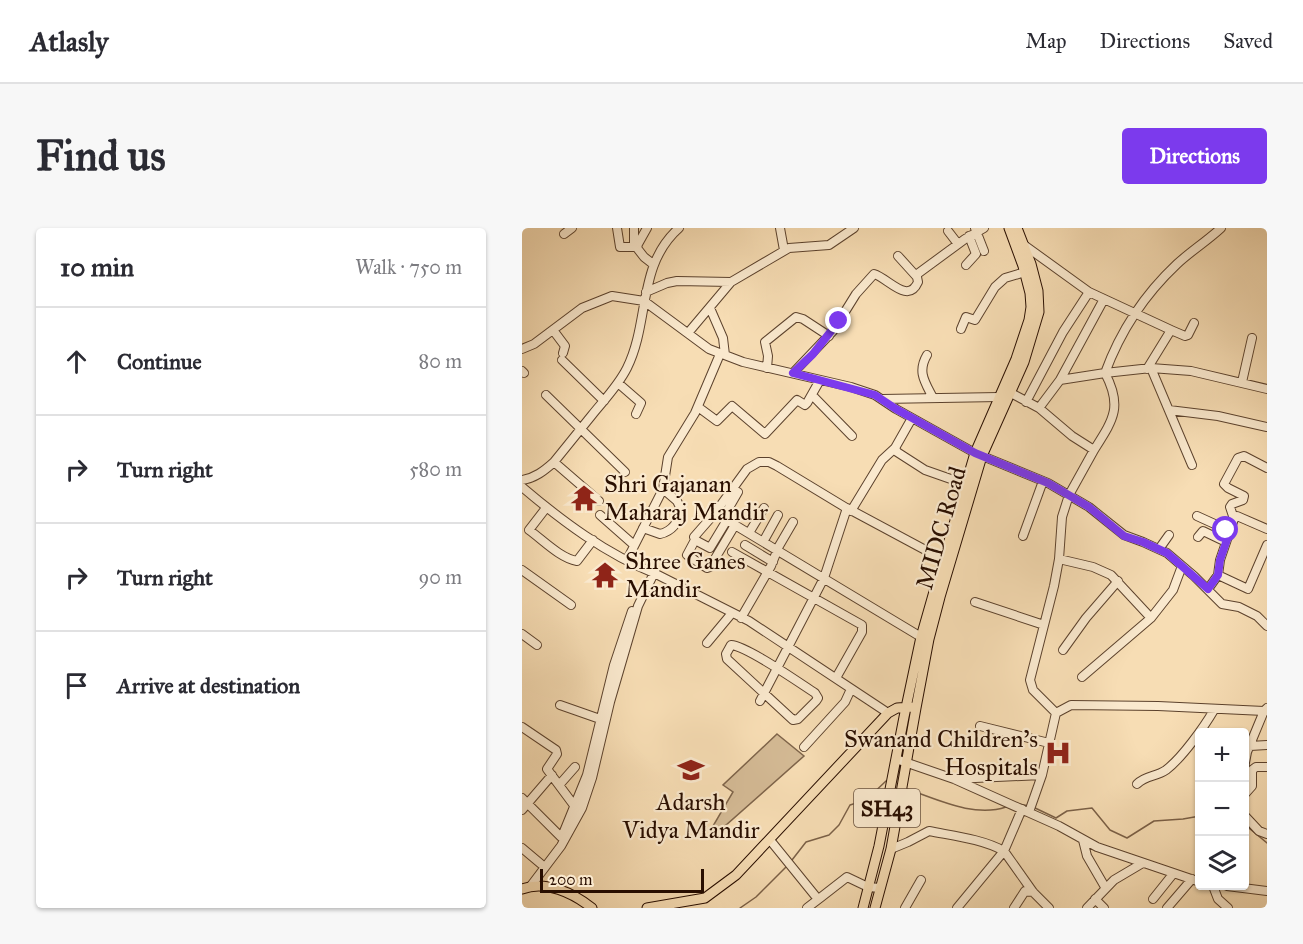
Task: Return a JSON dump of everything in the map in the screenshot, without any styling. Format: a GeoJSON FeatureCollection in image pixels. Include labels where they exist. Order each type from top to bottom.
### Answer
{"type":"FeatureCollection","features":[{"type":"Feature","properties":{"kind":"main road","name":"MIDC Road"},"geometry":{"type":"LineString","coordinates":[[911,707],[921,637],[965,484],[1004,393],[1031,307],[1024,272],[1009,228]]}},
{"type":"Feature","properties":{"kind":"main road","name":"MIDC Road"},"geometry":{"type":"LineString","coordinates":[[1004,393],[1024,362],[1039,312],[1038,291],[1017,228]]}},
{"type":"Feature","properties":{"kind":"main road","name":"MIDC Road"},"geometry":{"type":"LineString","coordinates":[[911,707],[979,454]]}},
{"type":"Feature","properties":{"kind":"main road"},"geometry":{"type":"LineString","coordinates":[[647,908],[705,898],[736,875],[888,713],[911,707]]}},
{"type":"Feature","properties":{"kind":"main road","name":"SH43"},"geometry":{"type":"LineString","coordinates":[[863,908],[879,846],[896,759],[911,707]]}},
{"type":"Feature","properties":{"kind":"main road","name":"SH43"},"geometry":{"type":"LineString","coordinates":[[875,908],[891,849],[907,762],[911,707]]}},
{"type":"Feature","properties":{"kind":"main road"},"geometry":{"type":"LineString","coordinates":[[526,888],[561,889],[575,895],[592,908]]}},
{"type":"Feature","properties":{"kind":"street"},"geometry":{"type":"LineString","coordinates":[[564,234],[572,228]]}},
{"type":"Feature","properties":{"kind":"street"},"geometry":{"type":"LineString","coordinates":[[616,228],[620,247],[634,247],[647,228]]}},
{"type":"Feature","properties":{"kind":"street"},"geometry":{"type":"LineString","coordinates":[[634,228],[637,248],[653,264]]}},
{"type":"Feature","properties":{"kind":"street"},"geometry":{"type":"LineString","coordinates":[[522,480],[530,479],[543,472],[554,462],[618,383],[628,366],[636,342],[653,264],[659,250],[679,228]]}},
{"type":"Feature","properties":{"kind":"street"},"geometry":{"type":"LineString","coordinates":[[780,228],[784,250]]}},
{"type":"Feature","properties":{"kind":"street"},"geometry":{"type":"LineString","coordinates":[[688,333],[730,282],[784,250],[828,245],[854,228]]}},
{"type":"Feature","properties":{"kind":"street"},"geometry":{"type":"LineString","coordinates":[[1056,713],[1033,690],[1030,680],[1054,586],[1059,559],[1062,517],[1069,495],[1113,416],[1116,402],[1105,373],[1114,347],[1148,296],[1178,264],[1221,228]]}},
{"type":"Feature","properties":{"kind":"street"},"geometry":{"type":"LineString","coordinates":[[948,231],[958,244]]}},
{"type":"Feature","properties":{"kind":"street"},"geometry":{"type":"LineString","coordinates":[[916,275],[976,231]]}},
{"type":"Feature","properties":{"kind":"street"},"geometry":{"type":"LineString","coordinates":[[976,231],[984,251]]}},
{"type":"Feature","properties":{"kind":"street"},"geometry":{"type":"LineString","coordinates":[[966,265],[976,254],[976,231]]}},
{"type":"Feature","properties":{"kind":"street"},"geometry":{"type":"LineString","coordinates":[[1024,245],[1089,292],[1136,314],[1185,336],[1188,335],[1194,323]]}},
{"type":"Feature","properties":{"kind":"street"},"geometry":{"type":"LineString","coordinates":[[793,373],[829,336],[852,300],[875,273],[906,292],[916,287],[918,279],[916,275],[898,255]]}},
{"type":"Feature","properties":{"kind":"street"},"geometry":{"type":"LineString","coordinates":[[961,328],[966,317],[975,320],[994,287],[1005,278],[1024,272]]}},
{"type":"Feature","properties":{"kind":"street"},"geometry":{"type":"LineString","coordinates":[[646,291],[677,281],[730,282]]}},
{"type":"Feature","properties":{"kind":"street"},"geometry":{"type":"LineString","coordinates":[[1026,402],[1063,332],[1089,292]]}},
{"type":"Feature","properties":{"kind":"street"},"geometry":{"type":"LineString","coordinates":[[522,349],[553,330],[582,308],[612,296],[644,301],[709,349],[722,355],[875,395],[979,454],[1043,481],[1089,507],[1124,536],[1159,549],[1182,566],[1222,604],[1239,607],[1257,616],[1267,626]]}},
{"type":"Feature","properties":{"kind":"street"},"geometry":{"type":"LineString","coordinates":[[1039,408],[1060,380],[1104,299]]}},
{"type":"Feature","properties":{"kind":"street"},"geometry":{"type":"LineString","coordinates":[[627,560],[663,489],[668,457],[698,406],[722,355],[723,338],[710,308]]}},
{"type":"Feature","properties":{"kind":"street"},"geometry":{"type":"LineString","coordinates":[[767,368],[768,356],[765,342],[796,317],[829,336]]}},
{"type":"Feature","properties":{"kind":"street"},"geometry":{"type":"LineString","coordinates":[[553,330],[565,346],[562,356],[604,401]]}},
{"type":"Feature","properties":{"kind":"street"},"geometry":{"type":"LineString","coordinates":[[1149,369],[1171,330]]}},
{"type":"Feature","properties":{"kind":"street"},"geometry":{"type":"LineString","coordinates":[[1242,382],[1252,338]]}},
{"type":"Feature","properties":{"kind":"street"},"geometry":{"type":"LineString","coordinates":[[927,356],[922,364],[923,379],[933,398]]}},
{"type":"Feature","properties":{"kind":"street"},"geometry":{"type":"LineString","coordinates":[[1060,380],[1149,369],[1191,371],[1267,389]]}},
{"type":"Feature","properties":{"kind":"street"},"geometry":{"type":"LineString","coordinates":[[1149,369],[1192,465]]}},
{"type":"Feature","properties":{"kind":"street"},"geometry":{"type":"LineString","coordinates":[[698,406],[717,421],[732,406],[765,434],[796,400],[806,404],[820,380]]}},
{"type":"Feature","properties":{"kind":"street"},"geometry":{"type":"LineString","coordinates":[[618,383],[641,403],[636,414]]}},
{"type":"Feature","properties":{"kind":"street"},"geometry":{"type":"LineString","coordinates":[[880,399],[1004,393],[1039,408],[1072,436],[1094,450]]}},
{"type":"Feature","properties":{"kind":"street"},"geometry":{"type":"LineString","coordinates":[[546,395],[625,472]]}},
{"type":"Feature","properties":{"kind":"street"},"geometry":{"type":"LineString","coordinates":[[812,395],[852,436]]}},
{"type":"Feature","properties":{"kind":"street"},"geometry":{"type":"LineString","coordinates":[[1169,410],[1218,416],[1267,427]]}},
{"type":"Feature","properties":{"kind":"street"},"geometry":{"type":"LineString","coordinates":[[760,701],[824,578],[850,510],[882,460],[895,448],[912,418]]}},
{"type":"Feature","properties":{"kind":"street"},"geometry":{"type":"LineString","coordinates":[[895,448],[899,454],[924,470],[965,484]]}},
{"type":"Feature","properties":{"kind":"street"},"geometry":{"type":"LineString","coordinates":[[1208,589],[1218,575],[1220,560],[1234,519],[1230,507],[1245,498],[1224,484],[1238,458],[1244,456],[1267,468]]}},
{"type":"Feature","properties":{"kind":"street"},"geometry":{"type":"LineString","coordinates":[[554,462],[599,501]]}},
{"type":"Feature","properties":{"kind":"street"},"geometry":{"type":"LineString","coordinates":[[735,525],[708,568],[687,554],[695,540],[694,537],[715,513],[747,469],[759,462],[769,462],[850,510],[944,560]]}},
{"type":"Feature","properties":{"kind":"street"},"geometry":{"type":"LineString","coordinates":[[1023,536],[1043,481]]}},
{"type":"Feature","properties":{"kind":"street"},"geometry":{"type":"LineString","coordinates":[[522,487],[546,508],[593,540],[627,560],[741,618],[888,713]]}},
{"type":"Feature","properties":{"kind":"street"},"geometry":{"type":"LineString","coordinates":[[643,528],[660,534],[671,529],[676,523],[681,508],[677,501],[663,489]]}},
{"type":"Feature","properties":{"kind":"street"},"geometry":{"type":"LineString","coordinates":[[695,540],[709,548],[738,492]]}},
{"type":"Feature","properties":{"kind":"street"},"geometry":{"type":"LineString","coordinates":[[546,508],[529,530],[571,560],[577,561],[593,540]]}},
{"type":"Feature","properties":{"kind":"street"},"geometry":{"type":"LineString","coordinates":[[749,539],[764,508]]}},
{"type":"Feature","properties":{"kind":"street"},"geometry":{"type":"LineString","coordinates":[[715,513],[735,525],[772,561]]}},
{"type":"Feature","properties":{"kind":"street"},"geometry":{"type":"LineString","coordinates":[[600,515],[634,545]]}},
{"type":"Feature","properties":{"kind":"street"},"geometry":{"type":"LineString","coordinates":[[761,542],[778,515]]}},
{"type":"Feature","properties":{"kind":"street"},"geometry":{"type":"LineString","coordinates":[[1197,516],[1230,531]]}},
{"type":"Feature","properties":{"kind":"street"},"geometry":{"type":"LineString","coordinates":[[1234,519],[1241,516],[1267,530]]}},
{"type":"Feature","properties":{"kind":"street"},"geometry":{"type":"LineString","coordinates":[[741,618],[767,572],[772,561],[773,549],[793,522]]}},
{"type":"Feature","properties":{"kind":"street"},"geometry":{"type":"LineString","coordinates":[[1198,537],[1203,531],[1226,542]]}},
{"type":"Feature","properties":{"kind":"street"},"geometry":{"type":"LineString","coordinates":[[1159,549],[1169,536]]}},
{"type":"Feature","properties":{"kind":"street"},"geometry":{"type":"LineString","coordinates":[[749,539],[761,542],[921,637]]}},
{"type":"Feature","properties":{"kind":"street"},"geometry":{"type":"LineString","coordinates":[[1218,575],[1248,589],[1267,545]]}},
{"type":"Feature","properties":{"kind":"street"},"geometry":{"type":"LineString","coordinates":[[732,552],[857,621],[863,627],[836,678]]}},
{"type":"Feature","properties":{"kind":"street"},"geometry":{"type":"LineString","coordinates":[[1059,559],[1105,571],[1118,581],[1151,618]]}},
{"type":"Feature","properties":{"kind":"street"},"geometry":{"type":"LineString","coordinates":[[1082,677],[1151,618],[1173,590],[1182,566]]}},
{"type":"Feature","properties":{"kind":"street"},"geometry":{"type":"LineString","coordinates":[[522,570],[571,605]]}},
{"type":"Feature","properties":{"kind":"street"},"geometry":{"type":"LineString","coordinates":[[539,873],[541,864],[578,809],[621,640],[652,572]]}},
{"type":"Feature","properties":{"kind":"street"},"geometry":{"type":"LineString","coordinates":[[526,888],[561,846],[592,778],[610,702],[638,606],[652,572]]}},
{"type":"Feature","properties":{"kind":"street"},"geometry":{"type":"LineString","coordinates":[[1063,650],[1086,618],[1118,581]]}},
{"type":"Feature","properties":{"kind":"street"},"geometry":{"type":"LineString","coordinates":[[975,602],[1044,625]]}},
{"type":"Feature","properties":{"kind":"street"},"geometry":{"type":"LineString","coordinates":[[707,643],[732,613]]}},
{"type":"Feature","properties":{"kind":"street"},"geometry":{"type":"LineString","coordinates":[[522,634],[537,645]]}},
{"type":"Feature","properties":{"kind":"street"},"geometry":{"type":"LineString","coordinates":[[731,645],[777,669],[816,693],[818,698],[798,719],[793,720],[765,693],[726,657],[731,645]]}},
{"type":"Feature","properties":{"kind":"street"},"geometry":{"type":"LineString","coordinates":[[804,747],[845,702],[851,689]]}},
{"type":"Feature","properties":{"kind":"street"},"geometry":{"type":"LineString","coordinates":[[560,705],[600,719]]}},
{"type":"Feature","properties":{"kind":"street"},"geometry":{"type":"LineString","coordinates":[[957,908],[1004,851],[1027,808],[1042,775],[1056,713],[1071,705],[1266,710],[1249,750]]}},
{"type":"Feature","properties":{"kind":"street"},"geometry":{"type":"LineString","coordinates":[[1137,783],[1143,778],[1165,771],[1175,762],[1214,710]]}},
{"type":"Feature","properties":{"kind":"street"},"geometry":{"type":"LineString","coordinates":[[522,726],[556,750],[557,754],[547,768],[578,809]]}},
{"type":"Feature","properties":{"kind":"street"},"geometry":{"type":"LineString","coordinates":[[980,726],[1049,742]]}},
{"type":"Feature","properties":{"kind":"street"},"geometry":{"type":"LineString","coordinates":[[1250,746],[1267,745]]}},
{"type":"Feature","properties":{"kind":"street"},"geometry":{"type":"LineString","coordinates":[[896,759],[1027,808],[1097,847],[1195,881]]}},
{"type":"Feature","properties":{"kind":"street"},"geometry":{"type":"LineString","coordinates":[[560,784],[575,767]]}},
{"type":"Feature","properties":{"kind":"street"},"geometry":{"type":"LineString","coordinates":[[1249,790],[1252,786],[1252,770],[1256,767],[1266,768]]}},
{"type":"Feature","properties":{"kind":"street"},"geometry":{"type":"LineString","coordinates":[[552,775],[524,803],[561,837]]}},
{"type":"Feature","properties":{"kind":"street"},"geometry":{"type":"LineString","coordinates":[[954,779],[1042,775]]}},
{"type":"Feature","properties":{"kind":"street"},"geometry":{"type":"LineString","coordinates":[[1249,820],[1259,831],[1267,834]]}},
{"type":"Feature","properties":{"kind":"street"},"geometry":{"type":"LineString","coordinates":[[891,849],[908,843],[929,831],[971,839],[1004,851],[1033,892],[1049,908]]}},
{"type":"Feature","properties":{"kind":"street"},"geometry":{"type":"LineString","coordinates":[[770,840],[817,898],[820,898]]}},
{"type":"Feature","properties":{"kind":"street"},"geometry":{"type":"LineString","coordinates":[[1083,840],[1087,856],[1105,887]]}},
{"type":"Feature","properties":{"kind":"street"},"geometry":{"type":"LineString","coordinates":[[522,848],[541,864]]}},
{"type":"Feature","properties":{"kind":"street"},"geometry":{"type":"LineString","coordinates":[[1087,908],[1105,887],[1141,864]]}},
{"type":"Feature","properties":{"kind":"street"},"geometry":{"type":"LineString","coordinates":[[1153,898],[1173,874]]}},
{"type":"Feature","properties":{"kind":"street"},"geometry":{"type":"LineString","coordinates":[[807,908],[847,877],[868,887],[880,888]]}},
{"type":"Feature","properties":{"kind":"street"},"geometry":{"type":"LineString","coordinates":[[905,908],[921,880]]}},
{"type":"Feature","properties":{"kind":"street"},"geometry":{"type":"LineString","coordinates":[[1167,908],[1195,882]]}},
{"type":"Feature","properties":{"kind":"street"},"geometry":{"type":"LineString","coordinates":[[1249,888],[1267,891]]}},
{"type":"Feature","properties":{"kind":"street"},"geometry":{"type":"LineString","coordinates":[[1214,890],[1215,895],[1228,908]]}},
{"type":"Feature","properties":{"kind":"street"},"geometry":{"type":"LineString","coordinates":[[1014,908],[1025,891],[1033,892]]}},
{"type":"Feature","properties":{"kind":"street"},"geometry":{"type":"LineString","coordinates":[[1095,899],[1104,908]]}},
{"type":"Feature","properties":{"kind":"shaded area"},"geometry":{"type":"Polygon","coordinates":[[[777,734],[804,756],[717,833],[713,826],[733,792],[723,785],[777,734]]]}},
{"type":"Feature","properties":{"kind":"waterway"},"geometry":{"type":"LineString","coordinates":[[792,860],[806,842],[829,835],[839,825],[850,805],[866,800],[886,781]]}},
{"type":"Feature","properties":{"kind":"waterway"},"geometry":{"type":"LineString","coordinates":[[907,789],[969,809],[994,810],[1006,807]]}},
{"type":"Feature","properties":{"kind":"waterway"},"geometry":{"type":"LineString","coordinates":[[1019,804],[1029,806]]}},
{"type":"Feature","properties":{"kind":"waterway"},"geometry":{"type":"LineString","coordinates":[[1033,807],[1056,818],[1067,811],[1092,808],[1110,830],[1127,838],[1154,821],[1195,817]]}},
{"type":"Feature","properties":{"kind":"waterway"},"geometry":{"type":"LineString","coordinates":[[1249,828],[1267,843]]}},
{"type":"Feature","properties":{"kind":"waterway"},"geometry":{"type":"LineString","coordinates":[[740,908],[756,897],[787,866]]}},
{"type":"Feature","properties":{"kind":"place","name":"Shri Gajanan Maharaj Mandir"},"geometry":{"type":"Point","coordinates":[584,498]}},
{"type":"Feature","properties":{"kind":"place","name":"Shree Ganes Mandir"},"geometry":{"type":"Point","coordinates":[605,575]}},
{"type":"Feature","properties":{"kind":"place","name":"Swanand Children's Hospitals"},"geometry":{"type":"Point","coordinates":[1058,753]}},
{"type":"Feature","properties":{"kind":"place","name":"Adarsh Vidya Mandir"},"geometry":{"type":"Point","coordinates":[691,770]}},
{"type":"Feature","properties":{"kind":"route"},"geometry":{"type":"LineString","coordinates":[[839,321],[806,362],[793,373],[875,395],[975,453],[1048,483],[1089,507],[1124,536],[1167,553],[1208,589],[1218,575],[1220,560],[1230,531],[1226,530]]}}]}
